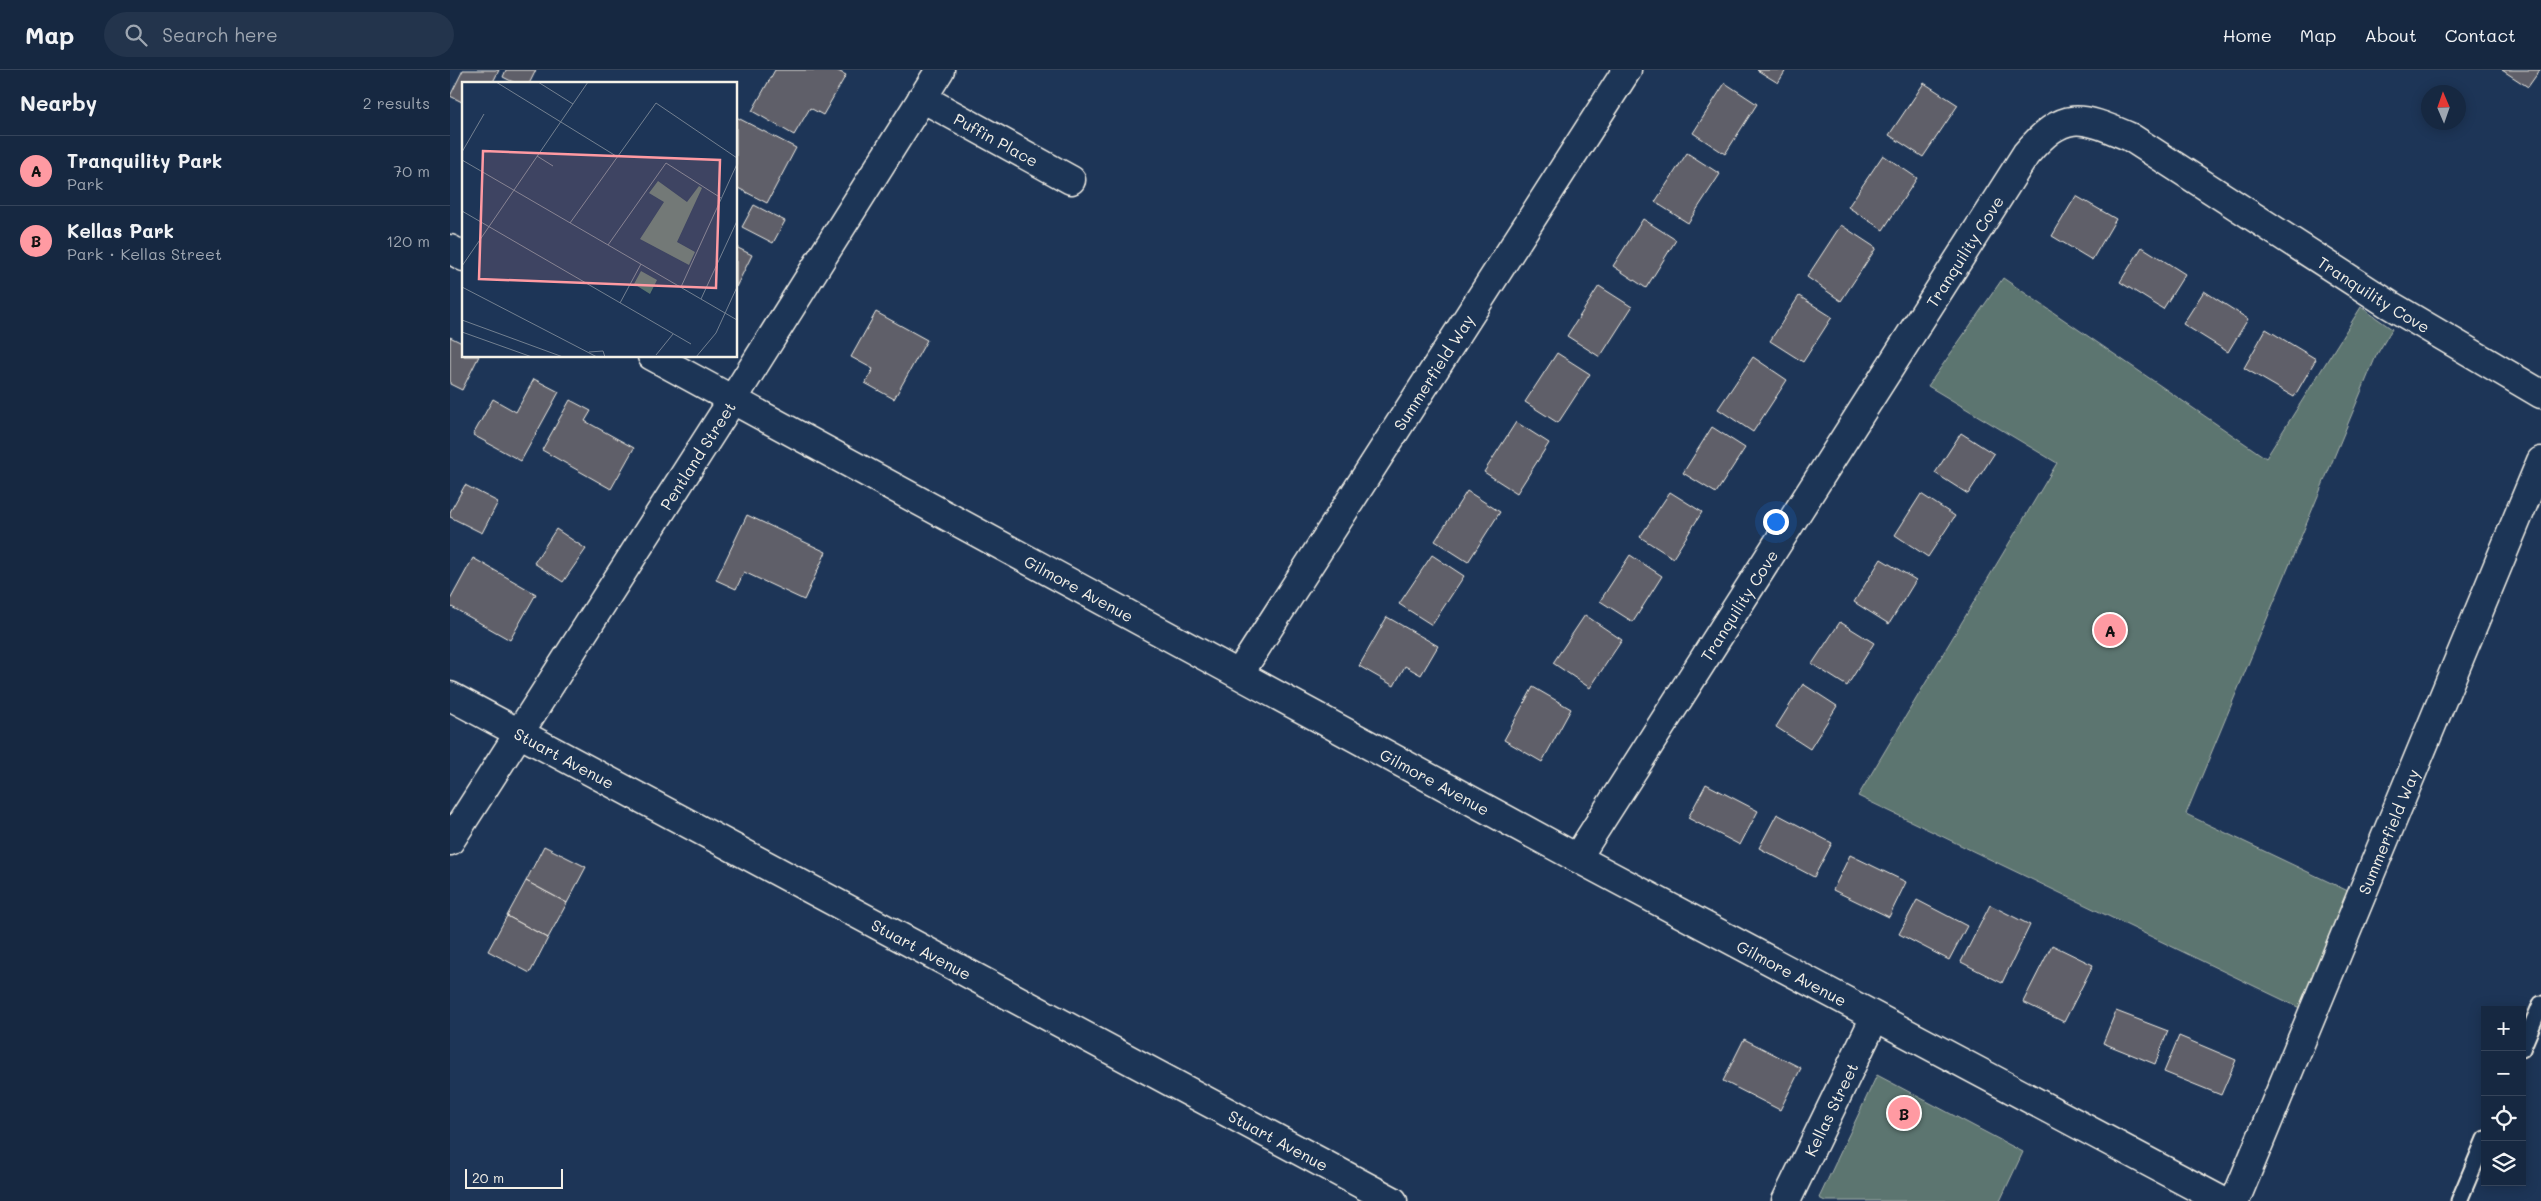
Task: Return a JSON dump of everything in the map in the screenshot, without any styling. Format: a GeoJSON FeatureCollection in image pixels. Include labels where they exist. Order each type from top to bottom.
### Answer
{"type":"FeatureCollection","features":[{"type":"Feature","properties":{"kind":"street","name":"Pentland Street"},"geometry":{"type":"LineString","coordinates":[[450,841],[734,399],[940,70]]}},
{"type":"Feature","properties":{"kind":"street","name":"Summerfield Way"},"geometry":{"type":"LineString","coordinates":[[1239,674],[1624,71]]}},
{"type":"Feature","properties":{"kind":"street","name":"Puffin Place"},"geometry":{"type":"LineString","coordinates":[[922,98],[1071,180]]}},
{"type":"Feature","properties":{"kind":"street","name":"Tranquility Cove"},"geometry":{"type":"LineString","coordinates":[[1577,858],[2026,154],[2043,134],[2067,120],[2099,124],[2130,136],[2390,305],[2541,394]]}},
{"type":"Feature","properties":{"kind":"street"},"geometry":{"type":"LineString","coordinates":[[450,250],[462,256]]}},
{"type":"Feature","properties":{"kind":"street","name":"Gilmore Avenue"},"geometry":{"type":"LineString","coordinates":[[656,358],[1577,858],[2222,1201]]}},
{"type":"Feature","properties":{"kind":"street","name":"Summerfield Way"},"geometry":{"type":"LineString","coordinates":[[2235,1201],[2541,461]]}},
{"type":"Feature","properties":{"kind":"street","name":"Stuart Avenue"},"geometry":{"type":"LineString","coordinates":[[450,696],[1393,1201]]}},
{"type":"Feature","properties":{"kind":"street","name":"Kellas Street"},"geometry":{"type":"LineString","coordinates":[[1786,1201],[1875,1017]]}},
{"type":"Feature","properties":{"kind":"lane"},"geometry":{"type":"LineString","coordinates":[[2526,1040],[2541,1004]]}},
{"type":"Feature","properties":{"kind":"lane"},"geometry":{"type":"LineString","coordinates":[[2459,1201],[2484,1141]]}},
{"type":"Feature","properties":{"kind":"green space"},"geometry":{"type":"Polygon","coordinates":[[[2003,278],[2266,458],[2361,307],[2392,329],[2376,356],[2186,814],[2348,891],[2302,1009],[1858,796],[2057,463],[1928,386],[2003,278]]]}},
{"type":"Feature","properties":{"kind":"green space"},"geometry":{"type":"Polygon","coordinates":[[[1877,1075],[2023,1152],[2000,1201],[1825,1201],[1819,1198],[1877,1075]]]}},
{"type":"Feature","properties":{"kind":"building"},"geometry":{"type":"Polygon","coordinates":[[[463,70],[499,70],[493,82],[462,82],[462,102],[450,96],[463,70]]]}},
{"type":"Feature","properties":{"kind":"building"},"geometry":{"type":"Polygon","coordinates":[[[506,70],[536,70],[530,82],[513,82],[503,77],[506,70]]]}},
{"type":"Feature","properties":{"kind":"building"},"geometry":{"type":"Polygon","coordinates":[[[775,70],[836,70],[846,75],[823,115],[810,108],[794,135],[752,111],[775,70]]]}},
{"type":"Feature","properties":{"kind":"building"},"geometry":{"type":"Polygon","coordinates":[[[1757,70],[1786,70],[1778,83],[1757,70]]]}},
{"type":"Feature","properties":{"kind":"building"},"geometry":{"type":"Polygon","coordinates":[[[2502,70],[2540,70],[2528,87],[2502,70]]]}},
{"type":"Feature","properties":{"kind":"building"},"geometry":{"type":"Polygon","coordinates":[[[1725,83],[1757,104],[1725,154],[1693,133],[1725,83]]]}},
{"type":"Feature","properties":{"kind":"building"},"geometry":{"type":"Polygon","coordinates":[[[1924,83],[1958,105],[1923,157],[1889,135],[1924,83]]]}},
{"type":"Feature","properties":{"kind":"building"},"geometry":{"type":"Polygon","coordinates":[[[738,118],[796,148],[767,203],[738,188],[738,118]]]}},
{"type":"Feature","properties":{"kind":"building"},"geometry":{"type":"Polygon","coordinates":[[[1687,153],[1720,174],[1688,223],[1655,202],[1687,153]]]}},
{"type":"Feature","properties":{"kind":"building"},"geometry":{"type":"Polygon","coordinates":[[[1883,155],[1917,178],[1883,230],[1848,207],[1883,155]]]}},
{"type":"Feature","properties":{"kind":"building"},"geometry":{"type":"Polygon","coordinates":[[[2076,196],[2116,219],[2092,260],[2052,236],[2076,196]]]}},
{"type":"Feature","properties":{"kind":"building"},"geometry":{"type":"Polygon","coordinates":[[[754,205],[785,221],[773,243],[742,227],[754,205]]]}},
{"type":"Feature","properties":{"kind":"building"},"geometry":{"type":"Polygon","coordinates":[[[1643,219],[1676,240],[1646,288],[1613,266],[1643,219]]]}},
{"type":"Feature","properties":{"kind":"building"},"geometry":{"type":"Polygon","coordinates":[[[1841,225],[1876,248],[1841,301],[1807,277],[1841,225]]]}},
{"type":"Feature","properties":{"kind":"building"},"geometry":{"type":"Polygon","coordinates":[[[2142,247],[2185,274],[2163,309],[2120,282],[2142,247]]]}},
{"type":"Feature","properties":{"kind":"building"},"geometry":{"type":"Polygon","coordinates":[[[738,248],[752,255],[738,283],[738,248]]]}},
{"type":"Feature","properties":{"kind":"building"},"geometry":{"type":"Polygon","coordinates":[[[1599,286],[1632,307],[1600,357],[1567,336],[1599,286]]]}},
{"type":"Feature","properties":{"kind":"building"},"geometry":{"type":"Polygon","coordinates":[[[2204,291],[2248,319],[2228,352],[2183,324],[2204,291]]]}},
{"type":"Feature","properties":{"kind":"building"},"geometry":{"type":"Polygon","coordinates":[[[1799,296],[1832,317],[1803,362],[1770,341],[1799,296]]]}},
{"type":"Feature","properties":{"kind":"building"},"geometry":{"type":"Polygon","coordinates":[[[876,312],[927,340],[894,399],[865,383],[873,369],[851,357],[876,312]]]}},
{"type":"Feature","properties":{"kind":"building"},"geometry":{"type":"Polygon","coordinates":[[[2266,329],[2316,359],[2294,397],[2244,368],[2266,329]]]}},
{"type":"Feature","properties":{"kind":"building"},"geometry":{"type":"Polygon","coordinates":[[[450,337],[462,343],[462,358],[478,358],[462,390],[450,384],[450,337]]]}},
{"type":"Feature","properties":{"kind":"building"},"geometry":{"type":"Polygon","coordinates":[[[1557,353],[1590,374],[1558,423],[1525,402],[1557,353]]]}},
{"type":"Feature","properties":{"kind":"building"},"geometry":{"type":"Polygon","coordinates":[[[1753,357],[1787,380],[1753,432],[1718,409],[1753,357]]]}},
{"type":"Feature","properties":{"kind":"building"},"geometry":{"type":"Polygon","coordinates":[[[534,379],[559,392],[521,461],[473,435],[493,399],[516,412],[534,379]]]}},
{"type":"Feature","properties":{"kind":"building"},"geometry":{"type":"Polygon","coordinates":[[[570,400],[591,411],[585,421],[634,448],[611,489],[542,450],[570,400]]]}},
{"type":"Feature","properties":{"kind":"building"},"geometry":{"type":"Polygon","coordinates":[[[1516,422],[1549,443],[1517,493],[1484,472],[1516,422]]]}},
{"type":"Feature","properties":{"kind":"building"},"geometry":{"type":"Polygon","coordinates":[[[1712,427],[1745,448],[1716,493],[1683,473],[1712,427]]]}},
{"type":"Feature","properties":{"kind":"building"},"geometry":{"type":"Polygon","coordinates":[[[1961,433],[1994,454],[1968,494],[1935,473],[1961,433]]]}},
{"type":"Feature","properties":{"kind":"building"},"geometry":{"type":"Polygon","coordinates":[[[465,485],[498,502],[482,533],[450,517],[450,512],[465,485]]]}},
{"type":"Feature","properties":{"kind":"building"},"geometry":{"type":"Polygon","coordinates":[[[1467,491],[1500,512],[1468,562],[1435,541],[1467,491]]]}},
{"type":"Feature","properties":{"kind":"building"},"geometry":{"type":"Polygon","coordinates":[[[1670,492],[1702,512],[1673,558],[1640,537],[1670,492]]]}},
{"type":"Feature","properties":{"kind":"building"},"geometry":{"type":"Polygon","coordinates":[[[1921,494],[1955,516],[1928,557],[1895,535],[1921,494]]]}},
{"type":"Feature","properties":{"kind":"building"},"geometry":{"type":"Polygon","coordinates":[[[747,515],[826,552],[804,600],[744,572],[736,589],[716,580],[747,515]]]}},
{"type":"Feature","properties":{"kind":"building"},"geometry":{"type":"Polygon","coordinates":[[[556,529],[586,549],[563,582],[534,563],[556,529]]]}},
{"type":"Feature","properties":{"kind":"building"},"geometry":{"type":"Polygon","coordinates":[[[1432,555],[1464,576],[1432,625],[1399,604],[1432,555]]]}},
{"type":"Feature","properties":{"kind":"building"},"geometry":{"type":"Polygon","coordinates":[[[1630,555],[1662,576],[1633,622],[1600,601],[1630,555]]]}},
{"type":"Feature","properties":{"kind":"building"},"geometry":{"type":"Polygon","coordinates":[[[473,558],[536,594],[510,640],[450,606],[450,600],[473,558]]]}},
{"type":"Feature","properties":{"kind":"building"},"geometry":{"type":"Polygon","coordinates":[[[1881,559],[1916,580],[1889,624],[1854,602],[1881,559]]]}},
{"type":"Feature","properties":{"kind":"building"},"geometry":{"type":"Polygon","coordinates":[[[1585,615],[1622,640],[1590,688],[1553,663],[1585,615]]]}},
{"type":"Feature","properties":{"kind":"building"},"geometry":{"type":"Polygon","coordinates":[[[1387,617],[1438,646],[1421,675],[1405,666],[1394,686],[1359,666],[1387,617]]]}},
{"type":"Feature","properties":{"kind":"building"},"geometry":{"type":"Polygon","coordinates":[[[1840,622],[1874,643],[1847,686],[1812,664],[1840,622]]]}},
{"type":"Feature","properties":{"kind":"building"},"geometry":{"type":"Polygon","coordinates":[[[1803,684],[1837,706],[1810,749],[1776,727],[1803,684]]]}},
{"type":"Feature","properties":{"kind":"building"},"geometry":{"type":"Polygon","coordinates":[[[1533,687],[1571,709],[1542,762],[1504,740],[1533,687]]]}},
{"type":"Feature","properties":{"kind":"building"},"geometry":{"type":"Polygon","coordinates":[[[1706,784],[1758,811],[1740,845],[1688,818],[1706,784]]]}},
{"type":"Feature","properties":{"kind":"building"},"geometry":{"type":"Polygon","coordinates":[[[1777,814],[1832,843],[1814,877],[1759,848],[1777,814]]]}},
{"type":"Feature","properties":{"kind":"building"},"geometry":{"type":"Polygon","coordinates":[[[544,846],[586,867],[567,903],[526,881],[544,846]]]}},
{"type":"Feature","properties":{"kind":"building"},"geometry":{"type":"Polygon","coordinates":[[[1850,855],[1906,882],[1889,917],[1833,890],[1850,855]]]}},
{"type":"Feature","properties":{"kind":"building"},"geometry":{"type":"Polygon","coordinates":[[[526,881],[567,903],[548,938],[507,916],[526,881]]]}},
{"type":"Feature","properties":{"kind":"building"},"geometry":{"type":"Polygon","coordinates":[[[1917,900],[1967,926],[1949,960],[1899,934],[1917,900]]]}},
{"type":"Feature","properties":{"kind":"building"},"geometry":{"type":"Polygon","coordinates":[[[1990,905],[2030,925],[2002,983],[1961,962],[1990,905]]]}},
{"type":"Feature","properties":{"kind":"building"},"geometry":{"type":"Polygon","coordinates":[[[507,916],[548,938],[530,973],[488,951],[507,916]]]}},
{"type":"Feature","properties":{"kind":"building"},"geometry":{"type":"Polygon","coordinates":[[[2052,945],[2093,965],[2064,1022],[2023,1002],[2052,945]]]}},
{"type":"Feature","properties":{"kind":"building"},"geometry":{"type":"Polygon","coordinates":[[[2116,1011],[2168,1031],[2155,1064],[2103,1043],[2116,1011]]]}},
{"type":"Feature","properties":{"kind":"building"},"geometry":{"type":"Polygon","coordinates":[[[2179,1036],[2236,1060],[2221,1095],[2164,1072],[2179,1036]]]}},
{"type":"Feature","properties":{"kind":"building"},"geometry":{"type":"Polygon","coordinates":[[[1744,1039],[1801,1068],[1780,1110],[1723,1081],[1744,1039]]]}},
{"type":"Feature","properties":{"kind":"place","name":"Tranquility Park"},"geometry":{"type":"Point","coordinates":[2110,630]}},
{"type":"Feature","properties":{"kind":"place","name":"Kellas Park"},"geometry":{"type":"Point","coordinates":[1904,1113]}}]}
